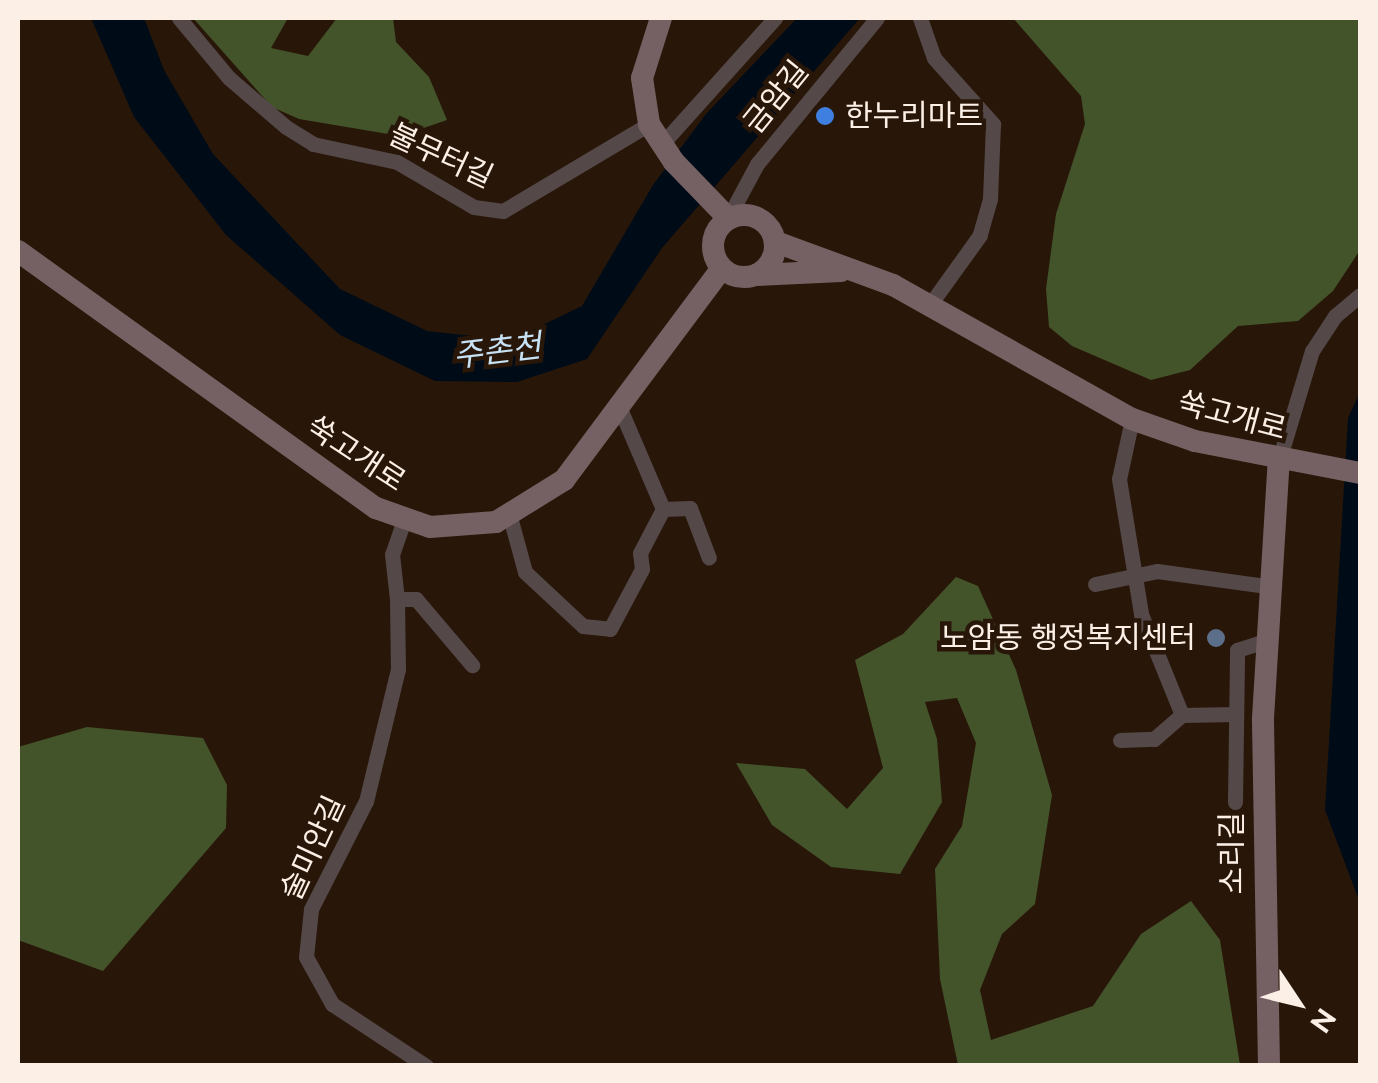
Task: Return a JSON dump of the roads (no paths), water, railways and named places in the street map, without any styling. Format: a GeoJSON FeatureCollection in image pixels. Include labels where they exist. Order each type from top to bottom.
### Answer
{"type":"FeatureCollection","features":[{"type":"Feature","properties":{"kind":"main road"},"geometry":{"type":"LineString","coordinates":[[660,18],[642,78],[648,124],[663,148],[720,212],[760,218],[776,242],[771,262],[738,273]]}},
{"type":"Feature","properties":{"kind":"main road"},"geometry":{"type":"LineString","coordinates":[[720,212],[712,245],[738,273],[854,270]]}},
{"type":"Feature","properties":{"kind":"main road","name":"쑥고개로"},"geometry":{"type":"LineString","coordinates":[[776,242],[854,270],[929,306],[1132,419],[1279,460],[1360,473]]}},
{"type":"Feature","properties":{"kind":"main road","name":"쑥고개로"},"geometry":{"type":"LineString","coordinates":[[18,251],[376,508],[430,527],[510,517],[564,480],[672,340],[738,273]]}},
{"type":"Feature","properties":{"kind":"main road","name":"소리길"},"geometry":{"type":"LineString","coordinates":[[1269,1066],[1262,917],[1265,642],[1279,460]]}},
{"type":"Feature","properties":{"kind":"street","name":"불무터길"},"geometry":{"type":"LineString","coordinates":[[179,18],[229,78],[286,127],[313,144],[397,162],[474,208],[503,211],[648,124]]}},
{"type":"Feature","properties":{"kind":"street"},"geometry":{"type":"LineString","coordinates":[[663,148],[774,18]]}},
{"type":"Feature","properties":{"kind":"street","name":"금암길"},"geometry":{"type":"LineString","coordinates":[[720,212],[877,18]]}},
{"type":"Feature","properties":{"kind":"street"},"geometry":{"type":"LineString","coordinates":[[920,18],[934,58],[993,124],[990,199],[980,234],[929,306]]}},
{"type":"Feature","properties":{"kind":"street"},"geometry":{"type":"LineString","coordinates":[[1279,460],[1312,352],[1335,316],[1360,295]]}},
{"type":"Feature","properties":{"kind":"street"},"geometry":{"type":"LineString","coordinates":[[621,410],[663,509]]}},
{"type":"Feature","properties":{"kind":"street","name":"쑥고개로"},"geometry":{"type":"LineString","coordinates":[[1132,419],[1119,479],[1140,614],[1182,715]]}},
{"type":"Feature","properties":{"kind":"street"},"geometry":{"type":"LineString","coordinates":[[663,509],[690,508],[709,558]]}},
{"type":"Feature","properties":{"kind":"street"},"geometry":{"type":"LineString","coordinates":[[510,517],[525,572],[583,626],[610,629],[642,569],[640,553],[663,509]]}},
{"type":"Feature","properties":{"kind":"street","name":"술미안길"},"geometry":{"type":"LineString","coordinates":[[404,520],[392,554],[398,669],[366,801],[311,909],[306,957],[332,1004],[426,1066]]}},
{"type":"Feature","properties":{"kind":"street"},"geometry":{"type":"LineString","coordinates":[[1095,584],[1156,571],[1267,586]]}},
{"type":"Feature","properties":{"kind":"street"},"geometry":{"type":"LineString","coordinates":[[397,598],[416,599],[472,665]]}},
{"type":"Feature","properties":{"kind":"street","name":"소리길"},"geometry":{"type":"LineString","coordinates":[[1236,802],[1238,650],[1265,642]]}},
{"type":"Feature","properties":{"kind":"street"},"geometry":{"type":"LineString","coordinates":[[1120,740],[1154,738],[1182,715],[1236,714]]}},
{"type":"Feature","properties":{"kind":"water","name":"주촌천"},"geometry":{"type":"Polygon","coordinates":[[[91,18],[144,18],[164,70],[213,154],[340,289],[427,331],[472,336],[528,332],[582,306],[653,185],[706,114],[797,18],[860,18],[662,248],[587,359],[517,382],[435,381],[340,335],[226,235],[134,117],[91,18]]]}},
{"type":"Feature","properties":{"kind":"water"},"geometry":{"type":"Polygon","coordinates":[[[1360,392],[1360,903],[1325,810],[1348,418],[1360,392]]]}},
{"type":"Feature","properties":{"kind":"place","name":"한누리마트"},"geometry":{"type":"Point","coordinates":[825,116]}},
{"type":"Feature","properties":{"kind":"place","name":"노암동 행정복지센터"},"geometry":{"type":"Point","coordinates":[1216,638]}}]}
